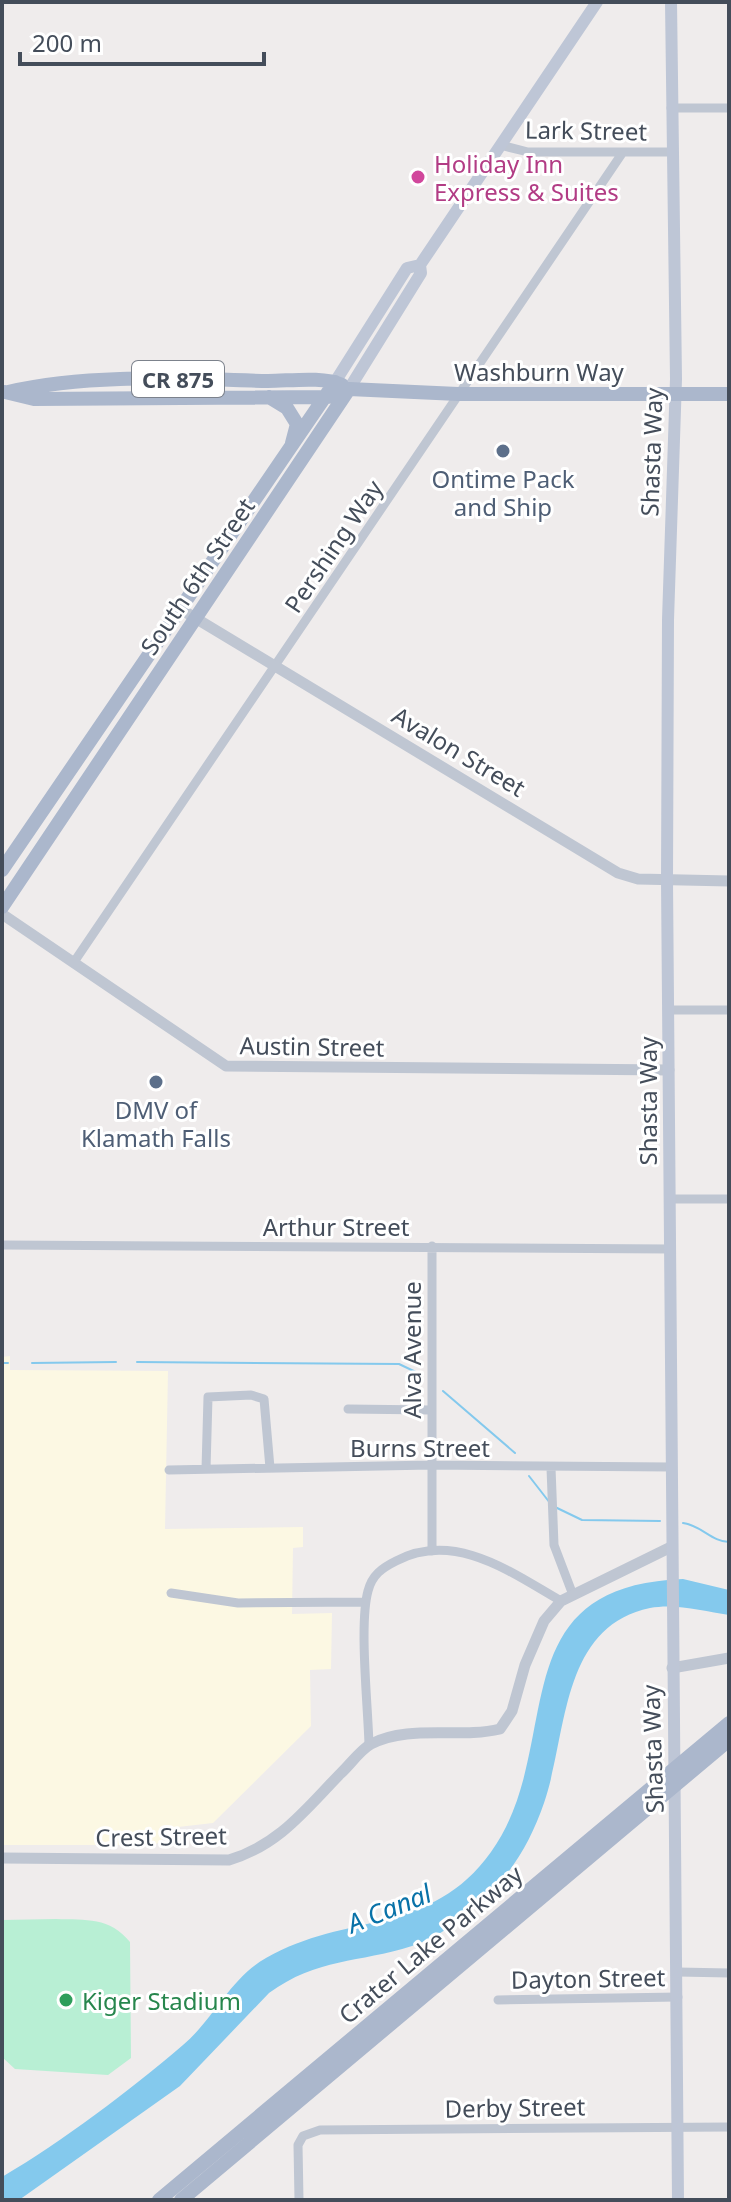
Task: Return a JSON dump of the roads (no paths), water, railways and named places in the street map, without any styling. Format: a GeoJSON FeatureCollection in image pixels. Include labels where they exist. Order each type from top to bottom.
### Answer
{"type":"FeatureCollection","features":[{"type":"Feature","properties":{"kind":"main road","name":"South 6th Street"},"geometry":{"type":"LineString","coordinates":[[2,907],[349,389],[421,273],[420,265],[597,2]]}},
{"type":"Feature","properties":{"kind":"main road","name":"Shasta Way"},"geometry":{"type":"LineString","coordinates":[[671,2],[674,394],[668,620],[667,881],[678,2200]]}},
{"type":"Feature","properties":{"kind":"main road","name":"South 6th Street"},"geometry":{"type":"LineString","coordinates":[[2,870],[328,397],[407,268],[420,265]]}},
{"type":"Feature","properties":{"kind":"main road","name":"Washburn Way"},"geometry":{"type":"LineString","coordinates":[[4,392],[38,385],[190,379],[335,382],[349,389]]}},
{"type":"Feature","properties":{"kind":"main road"},"geometry":{"type":"LineString","coordinates":[[106,399],[145,387],[189,386],[190,379]]}},
{"type":"Feature","properties":{"kind":"main road"},"geometry":{"type":"LineString","coordinates":[[148,399],[155,392],[207,390],[231,380]]}},
{"type":"Feature","properties":{"kind":"main road"},"geometry":{"type":"LineString","coordinates":[[49,399],[98,390],[99,381]]}},
{"type":"Feature","properties":{"kind":"main road","name":"Washburn Way"},"geometry":{"type":"LineString","coordinates":[[4,392],[49,399],[328,397],[349,389],[458,394],[729,394]]}},
{"type":"Feature","properties":{"kind":"main road"},"geometry":{"type":"LineString","coordinates":[[269,396],[287,408],[297,424],[289,453]]}},
{"type":"Feature","properties":{"kind":"main road","name":"Crater Lake Parkway"},"geometry":{"type":"LineString","coordinates":[[159,2200],[729,1723]]}},
{"type":"Feature","properties":{"kind":"main road","name":"Crater Lake Parkway"},"geometry":{"type":"LineString","coordinates":[[181,2200],[729,1740]]}},
{"type":"Feature","properties":{"kind":"street"},"geometry":{"type":"LineString","coordinates":[[671,108],[729,108]]}},
{"type":"Feature","properties":{"kind":"street","name":"Lark Street"},"geometry":{"type":"LineString","coordinates":[[500,145],[528,152],[672,152]]}},
{"type":"Feature","properties":{"kind":"street","name":"Pershing Way"},"geometry":{"type":"LineString","coordinates":[[74,962],[623,152]]}},
{"type":"Feature","properties":{"kind":"street","name":"Avalon Street"},"geometry":{"type":"LineString","coordinates":[[182,610],[618,873],[638,879],[729,881]]}},
{"type":"Feature","properties":{"kind":"street","name":"Austin Street"},"geometry":{"type":"LineString","coordinates":[[2,914],[226,1066],[669,1070]]}},
{"type":"Feature","properties":{"kind":"street"},"geometry":{"type":"LineString","coordinates":[[668,1010],[729,1010]]}},
{"type":"Feature","properties":{"kind":"street"},"geometry":{"type":"LineString","coordinates":[[669,1199],[729,1199]]}},
{"type":"Feature","properties":{"kind":"street","name":"Arthur Street"},"geometry":{"type":"LineString","coordinates":[[2,1245],[670,1249]]}},
{"type":"Feature","properties":{"kind":"street","name":"Alva Avenue"},"geometry":{"type":"LineString","coordinates":[[432,1246],[432,1551]]}},
{"type":"Feature","properties":{"kind":"street"},"geometry":{"type":"LineString","coordinates":[[206,1469],[208,1397],[251,1395],[264,1399],[270,1468]]}},
{"type":"Feature","properties":{"kind":"street"},"geometry":{"type":"LineString","coordinates":[[348,1409],[430,1410]]}},
{"type":"Feature","properties":{"kind":"street","name":"Burns Street"},"geometry":{"type":"LineString","coordinates":[[169,1470],[431,1465],[671,1467]]}},
{"type":"Feature","properties":{"kind":"street"},"geometry":{"type":"LineString","coordinates":[[551,1468],[554,1545],[573,1595]]}},
{"type":"Feature","properties":{"kind":"street"},"geometry":{"type":"LineString","coordinates":[[561,1601],[497,1564],[465,1552],[432,1551],[400,1559],[377,1572],[365,1602],[369,1745],[395,1735],[475,1736],[500,1729],[512,1711],[525,1665],[544,1621],[561,1601],[671,1547]]}},
{"type":"Feature","properties":{"kind":"street"},"geometry":{"type":"LineString","coordinates":[[171,1593],[238,1603],[365,1602]]}},
{"type":"Feature","properties":{"kind":"street"},"geometry":{"type":"LineString","coordinates":[[672,1668],[729,1658]]}},
{"type":"Feature","properties":{"kind":"street","name":"Crest Street"},"geometry":{"type":"LineString","coordinates":[[2,1858],[229,1860],[258,1852],[278,1838],[369,1745]]}},
{"type":"Feature","properties":{"kind":"street","name":"Dayton Street"},"geometry":{"type":"LineString","coordinates":[[678,1972],[729,1973]]}},
{"type":"Feature","properties":{"kind":"street","name":"Dayton Street"},"geometry":{"type":"LineString","coordinates":[[498,2000],[678,1997]]}},
{"type":"Feature","properties":{"kind":"street","name":"Derby Street"},"geometry":{"type":"LineString","coordinates":[[299,2200],[298,2145],[303,2136],[320,2130],[729,2127]]}},
{"type":"Feature","properties":{"kind":"water"},"geometry":{"type":"Polygon","coordinates":[[[683,1579],[729,1590],[729,1615],[679,1607],[650,1608],[621,1619],[599,1637],[583,1660],[572,1686],[552,1775],[533,1830],[512,1867],[475,1907],[432,1938],[393,1951],[321,1967],[269,1993],[180,2086],[19,2200],[2,2200],[2,2177],[95,2115],[183,2045],[253,1966],[296,1944],[415,1910],[442,1898],[467,1879],[491,1852],[513,1810],[527,1766],[545,1678],[560,1641],[585,1610],[624,1588],[683,1579]]]}},
{"type":"Feature","properties":{"kind":"waterway"},"geometry":{"type":"LineString","coordinates":[[32,1363],[116,1362]]}},
{"type":"Feature","properties":{"kind":"waterway"},"geometry":{"type":"LineString","coordinates":[[137,1362],[399,1364],[420,1374]]}},
{"type":"Feature","properties":{"kind":"waterway"},"geometry":{"type":"LineString","coordinates":[[2,1363],[8,1363]]}},
{"type":"Feature","properties":{"kind":"waterway"},"geometry":{"type":"LineString","coordinates":[[443,1391],[515,1453]]}},
{"type":"Feature","properties":{"kind":"waterway"},"geometry":{"type":"LineString","coordinates":[[529,1476],[550,1503]]}},
{"type":"Feature","properties":{"kind":"waterway"},"geometry":{"type":"LineString","coordinates":[[555,1507],[582,1520],[660,1521]]}},
{"type":"Feature","properties":{"kind":"waterway"},"geometry":{"type":"LineString","coordinates":[[683,1523],[729,1542]]}},
{"type":"Feature","properties":{"kind":"place","name":"Holiday Inn Express & Suites"},"geometry":{"type":"Point","coordinates":[418,177]}},
{"type":"Feature","properties":{"kind":"place","name":"Ontime Pack and Ship"},"geometry":{"type":"Point","coordinates":[503,451]}},
{"type":"Feature","properties":{"kind":"place","name":"DMV of Klamath Falls"},"geometry":{"type":"Point","coordinates":[156,1082]}},
{"type":"Feature","properties":{"kind":"place","name":"Kiger Stadium"},"geometry":{"type":"Point","coordinates":[66,2000]}},
{"type":"Feature","properties":{"kind":"water label","name":"A Canal"},"geometry":{"type":"Point","coordinates":[389,1908]}}]}
